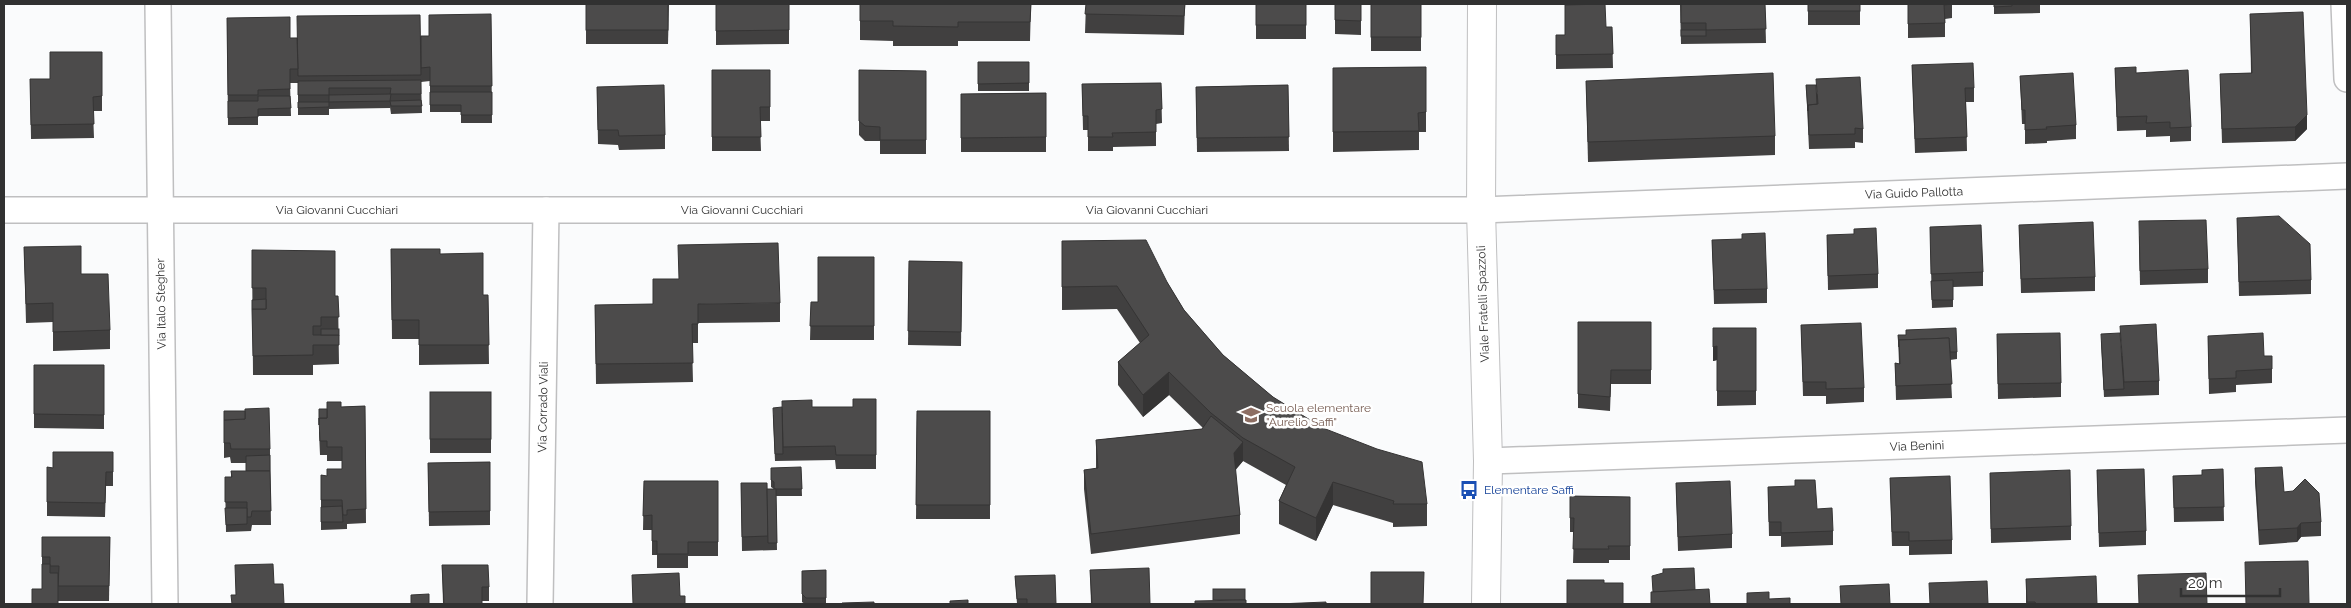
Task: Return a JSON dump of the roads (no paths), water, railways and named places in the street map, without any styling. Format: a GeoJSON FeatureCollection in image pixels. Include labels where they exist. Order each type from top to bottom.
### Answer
{"type":"FeatureCollection","features":[{"type":"Feature","properties":{"kind":"street","name":"Via Italo Stegher"},"geometry":{"type":"LineString","coordinates":[[158,4],[165,604]]}},
{"type":"Feature","properties":{"kind":"street","name":"Viale Fratelli Spazzoli"},"geometry":{"type":"LineString","coordinates":[[1482,4],[1481,210],[1488,461],[1486,604]]}},
{"type":"Feature","properties":{"kind":"street"},"geometry":{"type":"LineString","coordinates":[[2344,4],[2347,79]]}},
{"type":"Feature","properties":{"kind":"street","name":"Via Guido Pallotta"},"geometry":{"type":"LineString","coordinates":[[1481,210],[2347,176]]}},
{"type":"Feature","properties":{"kind":"street","name":"Via Giovanni Cucchiari"},"geometry":{"type":"LineString","coordinates":[[4,210],[1481,210]]}},
{"type":"Feature","properties":{"kind":"street","name":"Via Corrado Viali"},"geometry":{"type":"LineString","coordinates":[[540,604],[546,210]]}},
{"type":"Feature","properties":{"kind":"street","name":"Via Benini"},"geometry":{"type":"LineString","coordinates":[[1488,461],[2347,430]]}},
{"type":"Feature","properties":{"kind":"place","name":"Scuola elementare \"Aurelio Saffi\""},"geometry":{"type":"Point","coordinates":[1251,415]}},
{"type":"Feature","properties":{"kind":"place","name":"Elementare Saffi"},"geometry":{"type":"Point","coordinates":[1469,490]}}]}
